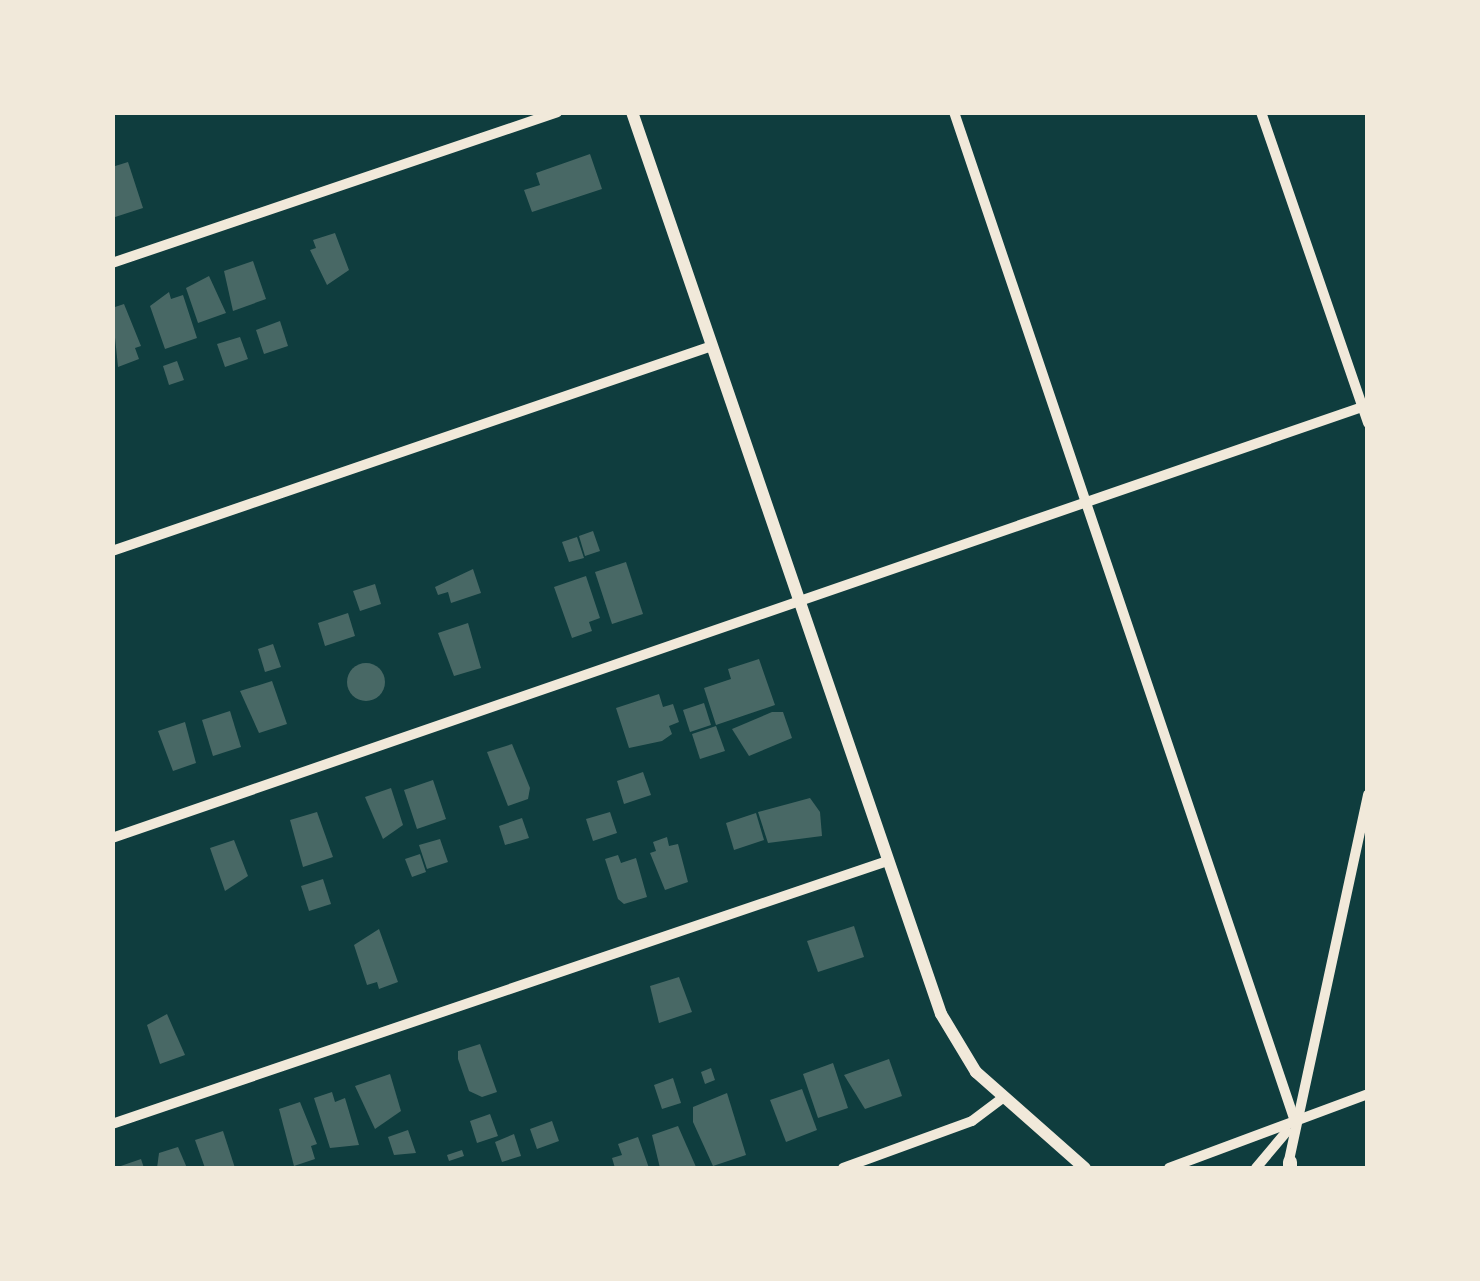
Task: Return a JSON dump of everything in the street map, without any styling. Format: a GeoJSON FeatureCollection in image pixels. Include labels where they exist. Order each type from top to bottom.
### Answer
{"type":"FeatureCollection","features":[{"type":"Feature","properties":{"kind":"street"},"geometry":{"type":"LineString","coordinates":[[112,263],[557,112]]}},
{"type":"Feature","properties":{"kind":"street"},"geometry":{"type":"LineString","coordinates":[[632,112],[948,1028],[968,1062],[1085,1168]]}},
{"type":"Feature","properties":{"kind":"street"},"geometry":{"type":"LineString","coordinates":[[954,112],[1296,1124]]}},
{"type":"Feature","properties":{"kind":"street"},"geometry":{"type":"LineString","coordinates":[[1261,112],[1368,423]]}},
{"type":"Feature","properties":{"kind":"street"},"geometry":{"type":"LineString","coordinates":[[112,551],[712,346]]}},
{"type":"Feature","properties":{"kind":"street"},"geometry":{"type":"LineString","coordinates":[[112,838],[800,604],[1365,406]]}},
{"type":"Feature","properties":{"kind":"street"},"geometry":{"type":"LineString","coordinates":[[1289,1166],[1323,1024],[1368,796]]}},
{"type":"Feature","properties":{"kind":"street"},"geometry":{"type":"LineString","coordinates":[[112,1124],[888,861]]}},
{"type":"Feature","properties":{"kind":"street"},"geometry":{"type":"LineString","coordinates":[[1169,1168],[1296,1124],[1368,1094]]}},
{"type":"Feature","properties":{"kind":"street"},"geometry":{"type":"LineString","coordinates":[[842,1168],[972,1122],[1004,1098]]}},
{"type":"Feature","properties":{"kind":"street"},"geometry":{"type":"LineString","coordinates":[[1256,1168],[1296,1124]]}},
{"type":"Feature","properties":{"kind":"building"},"geometry":{"type":"Polygon","coordinates":[[[590,154],[602,189],[532,212],[524,190],[540,185],[536,173],[590,154]]]}},
{"type":"Feature","properties":{"kind":"building"},"geometry":{"type":"Polygon","coordinates":[[[128,162],[143,208],[112,218],[112,167],[128,162]]]}},
{"type":"Feature","properties":{"kind":"building"},"geometry":{"type":"Polygon","coordinates":[[[335,233],[349,270],[327,285],[310,250],[316,248],[313,240],[335,233]]]}},
{"type":"Feature","properties":{"kind":"building"},"geometry":{"type":"Polygon","coordinates":[[[253,261],[266,299],[233,311],[224,271],[253,261]]]}},
{"type":"Feature","properties":{"kind":"building"},"geometry":{"type":"Polygon","coordinates":[[[209,276],[226,313],[198,323],[186,288],[209,276]]]}},
{"type":"Feature","properties":{"kind":"building"},"geometry":{"type":"Polygon","coordinates":[[[169,292],[171,299],[183,295],[197,338],[165,349],[150,306],[169,292]]]}},
{"type":"Feature","properties":{"kind":"building"},"geometry":{"type":"Polygon","coordinates":[[[124,304],[141,346],[135,348],[139,359],[118,367],[112,308],[124,304]]]}},
{"type":"Feature","properties":{"kind":"building"},"geometry":{"type":"Polygon","coordinates":[[[280,321],[288,346],[264,354],[256,330],[280,321]]]}},
{"type":"Feature","properties":{"kind":"building"},"geometry":{"type":"Polygon","coordinates":[[[240,337],[248,359],[225,367],[217,344],[240,337]]]}},
{"type":"Feature","properties":{"kind":"building"},"geometry":{"type":"Polygon","coordinates":[[[177,361],[184,380],[169,385],[163,366],[177,361]]]}},
{"type":"Feature","properties":{"kind":"building"},"geometry":{"type":"Polygon","coordinates":[[[593,531],[600,551],[585,556],[579,536],[593,531]]]}},
{"type":"Feature","properties":{"kind":"building"},"geometry":{"type":"Polygon","coordinates":[[[577,537],[584,558],[569,562],[562,542],[577,537]]]}},
{"type":"Feature","properties":{"kind":"building"},"geometry":{"type":"Polygon","coordinates":[[[626,562],[643,614],[612,624],[595,572],[626,562]]]}},
{"type":"Feature","properties":{"kind":"building"},"geometry":{"type":"Polygon","coordinates":[[[473,569],[481,593],[451,603],[448,592],[438,595],[435,587],[473,569]]]}},
{"type":"Feature","properties":{"kind":"building"},"geometry":{"type":"Polygon","coordinates":[[[586,576],[600,618],[589,622],[592,631],[572,638],[554,587],[586,576]]]}},
{"type":"Feature","properties":{"kind":"building"},"geometry":{"type":"Polygon","coordinates":[[[375,584],[381,604],[360,611],[353,591],[375,584]]]}},
{"type":"Feature","properties":{"kind":"building"},"geometry":{"type":"Polygon","coordinates":[[[348,613],[355,636],[325,646],[318,623],[348,613]]]}},
{"type":"Feature","properties":{"kind":"building"},"geometry":{"type":"Polygon","coordinates":[[[468,623],[481,668],[454,676],[438,633],[468,623]]]}},
{"type":"Feature","properties":{"kind":"building"},"geometry":{"type":"Polygon","coordinates":[[[273,644],[281,667],[265,672],[258,649],[273,644]]]}},
{"type":"Feature","properties":{"kind":"building"},"geometry":{"type":"Polygon","coordinates":[[[759,659],[775,705],[716,725],[704,688],[731,679],[728,669],[759,659]]]}},
{"type":"Feature","properties":{"kind":"building"},"geometry":{"type":"Polygon","coordinates":[[[366,663],[379,669],[385,682],[379,695],[366,701],[353,695],[347,682],[353,669],[366,663]]]}},
{"type":"Feature","properties":{"kind":"building"},"geometry":{"type":"Polygon","coordinates":[[[272,681],[287,724],[259,733],[240,691],[272,681]]]}},
{"type":"Feature","properties":{"kind":"building"},"geometry":{"type":"Polygon","coordinates":[[[659,694],[663,707],[673,704],[679,722],[669,726],[672,734],[662,741],[629,748],[616,708],[659,694]]]}},
{"type":"Feature","properties":{"kind":"building"},"geometry":{"type":"Polygon","coordinates":[[[704,703],[711,725],[690,732],[683,710],[704,703]]]}},
{"type":"Feature","properties":{"kind":"building"},"geometry":{"type":"Polygon","coordinates":[[[230,711],[241,747],[213,756],[202,720],[230,711]]]}},
{"type":"Feature","properties":{"kind":"building"},"geometry":{"type":"Polygon","coordinates":[[[772,712],[783,712],[792,738],[749,756],[732,729],[772,712]]]}},
{"type":"Feature","properties":{"kind":"building"},"geometry":{"type":"Polygon","coordinates":[[[185,722],[196,763],[173,771],[158,731],[185,722]]]}},
{"type":"Feature","properties":{"kind":"building"},"geometry":{"type":"Polygon","coordinates":[[[716,726],[725,751],[700,759],[692,734],[716,726]]]}},
{"type":"Feature","properties":{"kind":"building"},"geometry":{"type":"Polygon","coordinates":[[[512,744],[530,788],[528,799],[508,806],[487,752],[512,744]]]}},
{"type":"Feature","properties":{"kind":"building"},"geometry":{"type":"Polygon","coordinates":[[[643,772],[651,795],[624,804],[617,781],[643,772]]]}},
{"type":"Feature","properties":{"kind":"building"},"geometry":{"type":"Polygon","coordinates":[[[433,780],[446,819],[417,829],[404,790],[433,780]]]}},
{"type":"Feature","properties":{"kind":"building"},"geometry":{"type":"Polygon","coordinates":[[[391,788],[403,825],[383,839],[365,797],[391,788]]]}},
{"type":"Feature","properties":{"kind":"building"},"geometry":{"type":"Polygon","coordinates":[[[810,798],[820,812],[822,836],[768,843],[758,812],[810,798]]]}},
{"type":"Feature","properties":{"kind":"building"},"geometry":{"type":"Polygon","coordinates":[[[317,812],[333,857],[303,867],[290,820],[317,812]]]}},
{"type":"Feature","properties":{"kind":"building"},"geometry":{"type":"Polygon","coordinates":[[[610,812],[617,833],[593,841],[586,819],[610,812]]]}},
{"type":"Feature","properties":{"kind":"building"},"geometry":{"type":"Polygon","coordinates":[[[756,813],[764,840],[734,850],[726,823],[756,813]]]}},
{"type":"Feature","properties":{"kind":"building"},"geometry":{"type":"Polygon","coordinates":[[[522,818],[529,838],[505,845],[499,826],[522,818]]]}},
{"type":"Feature","properties":{"kind":"building"},"geometry":{"type":"Polygon","coordinates":[[[667,837],[669,846],[678,844],[688,882],[665,890],[650,853],[656,851],[653,842],[667,837]]]}},
{"type":"Feature","properties":{"kind":"building"},"geometry":{"type":"Polygon","coordinates":[[[440,839],[448,862],[427,869],[419,845],[440,839]]]}},
{"type":"Feature","properties":{"kind":"building"},"geometry":{"type":"Polygon","coordinates":[[[234,840],[248,876],[225,891],[210,848],[234,840]]]}},
{"type":"Feature","properties":{"kind":"building"},"geometry":{"type":"Polygon","coordinates":[[[420,854],[426,872],[412,877],[405,859],[420,854]]]}},
{"type":"Feature","properties":{"kind":"building"},"geometry":{"type":"Polygon","coordinates":[[[618,855],[621,863],[636,858],[647,897],[624,904],[618,899],[605,859],[618,855]]]}},
{"type":"Feature","properties":{"kind":"building"},"geometry":{"type":"Polygon","coordinates":[[[323,879],[331,904],[309,911],[301,886],[323,879]]]}},
{"type":"Feature","properties":{"kind":"building"},"geometry":{"type":"Polygon","coordinates":[[[854,926],[864,957],[818,972],[807,941],[854,926]]]}},
{"type":"Feature","properties":{"kind":"building"},"geometry":{"type":"Polygon","coordinates":[[[379,929],[398,982],[379,989],[377,982],[367,985],[354,945],[379,929]]]}},
{"type":"Feature","properties":{"kind":"building"},"geometry":{"type":"Polygon","coordinates":[[[679,977],[692,1012],[659,1023],[650,986],[679,977]]]}},
{"type":"Feature","properties":{"kind":"building"},"geometry":{"type":"Polygon","coordinates":[[[167,1014],[185,1055],[160,1064],[147,1025],[167,1014]]]}},
{"type":"Feature","properties":{"kind":"building"},"geometry":{"type":"Polygon","coordinates":[[[480,1044],[497,1092],[482,1097],[469,1091],[458,1059],[458,1051],[480,1044]]]}},
{"type":"Feature","properties":{"kind":"building"},"geometry":{"type":"Polygon","coordinates":[[[889,1059],[902,1096],[865,1109],[844,1075],[889,1059]]]}},
{"type":"Feature","properties":{"kind":"building"},"geometry":{"type":"Polygon","coordinates":[[[833,1063],[848,1108],[818,1118],[803,1074],[833,1063]]]}},
{"type":"Feature","properties":{"kind":"building"},"geometry":{"type":"Polygon","coordinates":[[[711,1068],[715,1080],[705,1084],[701,1072],[711,1068]]]}},
{"type":"Feature","properties":{"kind":"building"},"geometry":{"type":"Polygon","coordinates":[[[390,1074],[401,1111],[375,1129],[355,1086],[390,1074]]]}},
{"type":"Feature","properties":{"kind":"building"},"geometry":{"type":"Polygon","coordinates":[[[673,1078],[681,1103],[662,1109],[654,1085],[673,1078]]]}},
{"type":"Feature","properties":{"kind":"building"},"geometry":{"type":"Polygon","coordinates":[[[802,1089],[817,1130],[786,1142],[770,1100],[802,1089]]]}},
{"type":"Feature","properties":{"kind":"building"},"geometry":{"type":"Polygon","coordinates":[[[332,1092],[335,1102],[345,1098],[359,1145],[330,1148],[314,1098],[332,1092]]]}},
{"type":"Feature","properties":{"kind":"building"},"geometry":{"type":"Polygon","coordinates":[[[727,1093],[746,1155],[713,1166],[693,1122],[693,1107],[727,1093]]]}},
{"type":"Feature","properties":{"kind":"building"},"geometry":{"type":"Polygon","coordinates":[[[300,1102],[317,1144],[311,1146],[315,1159],[294,1166],[279,1109],[300,1102]]]}},
{"type":"Feature","properties":{"kind":"building"},"geometry":{"type":"Polygon","coordinates":[[[490,1114],[498,1136],[477,1143],[470,1121],[490,1114]]]}},
{"type":"Feature","properties":{"kind":"building"},"geometry":{"type":"Polygon","coordinates":[[[552,1121],[559,1141],[537,1149],[530,1129],[552,1121]]]}},
{"type":"Feature","properties":{"kind":"building"},"geometry":{"type":"Polygon","coordinates":[[[678,1126],[696,1167],[660,1168],[652,1135],[678,1126]]]}},
{"type":"Feature","properties":{"kind":"building"},"geometry":{"type":"Polygon","coordinates":[[[408,1130],[416,1153],[394,1155],[388,1137],[408,1130]]]}},
{"type":"Feature","properties":{"kind":"building"},"geometry":{"type":"Polygon","coordinates":[[[223,1131],[235,1168],[205,1168],[195,1140],[223,1131]]]}},
{"type":"Feature","properties":{"kind":"building"},"geometry":{"type":"Polygon","coordinates":[[[514,1134],[521,1156],[502,1162],[495,1142],[514,1134]]]}},
{"type":"Feature","properties":{"kind":"building"},"geometry":{"type":"Polygon","coordinates":[[[638,1137],[649,1168],[615,1168],[612,1158],[622,1155],[618,1144],[638,1137]]]}},
{"type":"Feature","properties":{"kind":"building"},"geometry":{"type":"Polygon","coordinates":[[[178,1147],[187,1168],[157,1168],[159,1153],[178,1147]]]}},
{"type":"Feature","properties":{"kind":"building"},"geometry":{"type":"Polygon","coordinates":[[[462,1150],[464,1156],[449,1161],[447,1155],[462,1150]]]}},
{"type":"Feature","properties":{"kind":"building"},"geometry":{"type":"Polygon","coordinates":[[[141,1159],[144,1168],[115,1168],[141,1159]]]}}]}
